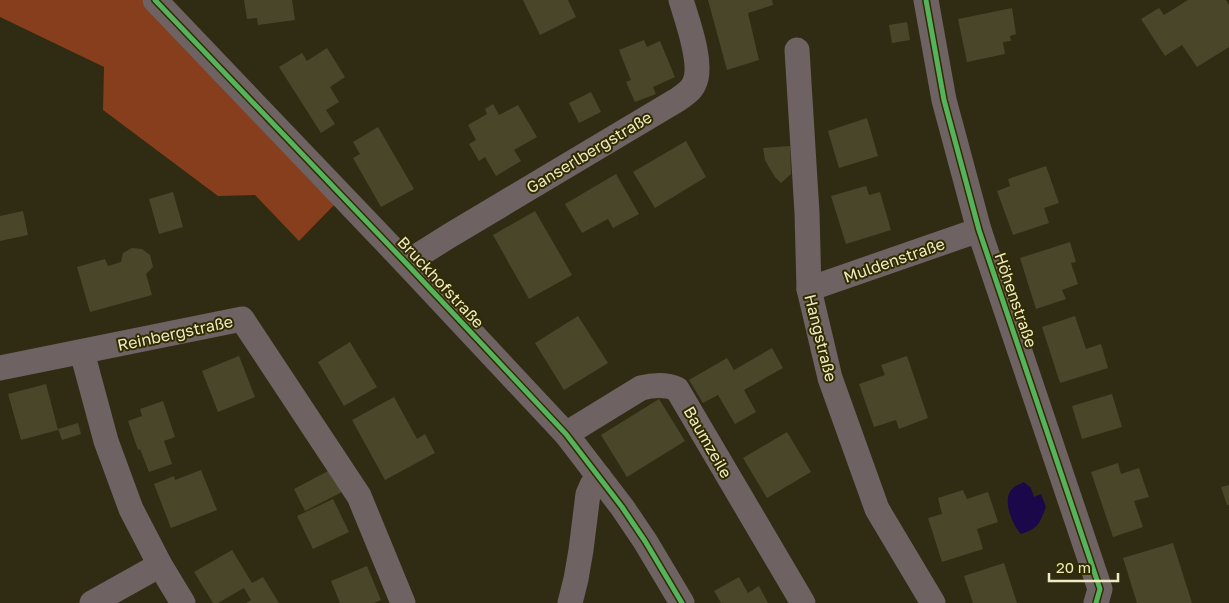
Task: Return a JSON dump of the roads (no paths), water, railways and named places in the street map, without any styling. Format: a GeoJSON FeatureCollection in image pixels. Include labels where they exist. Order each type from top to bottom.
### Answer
{"type":"FeatureCollection","features":[{"type":"Feature","properties":{"kind":"street","name":"Bruckhofstraße"},"geometry":{"type":"LineString","coordinates":[[155,0],[566,434],[622,507],[682,603]]}},
{"type":"Feature","properties":{"kind":"street","name":"Ganserlbergstraße"},"geometry":{"type":"LineString","coordinates":[[406,263],[677,100],[687,92],[694,84],[698,70],[696,54],[681,0]]}},
{"type":"Feature","properties":{"kind":"street","name":"Höhenstraße"},"geometry":{"type":"LineString","coordinates":[[926,0],[944,100],[979,230],[1100,589],[1096,603]]}},
{"type":"Feature","properties":{"kind":"street","name":"Hangstraße"},"geometry":{"type":"LineString","coordinates":[[797,50],[807,213],[809,289],[830,378],[876,510],[933,603]]}},
{"type":"Feature","properties":{"kind":"street","name":"Muldenstraße"},"geometry":{"type":"LineString","coordinates":[[809,289],[979,230]]}},
{"type":"Feature","properties":{"kind":"street","name":"Reinbergstraße"},"geometry":{"type":"LineString","coordinates":[[82,352],[242,319],[359,496],[403,603]]}},
{"type":"Feature","properties":{"kind":"street"},"geometry":{"type":"LineString","coordinates":[[0,368],[82,352],[106,441],[131,509],[182,603]]}},
{"type":"Feature","properties":{"kind":"street","name":"Baumzeile"},"geometry":{"type":"LineString","coordinates":[[566,434],[641,388],[670,386],[677,389],[803,603]]}},
{"type":"Feature","properties":{"kind":"street"},"geometry":{"type":"LineString","coordinates":[[570,603],[580,560],[588,494],[592,485],[600,477]]}},
{"type":"Feature","properties":{"kind":"street"},"geometry":{"type":"LineString","coordinates":[[92,603],[160,565]]}}]}
